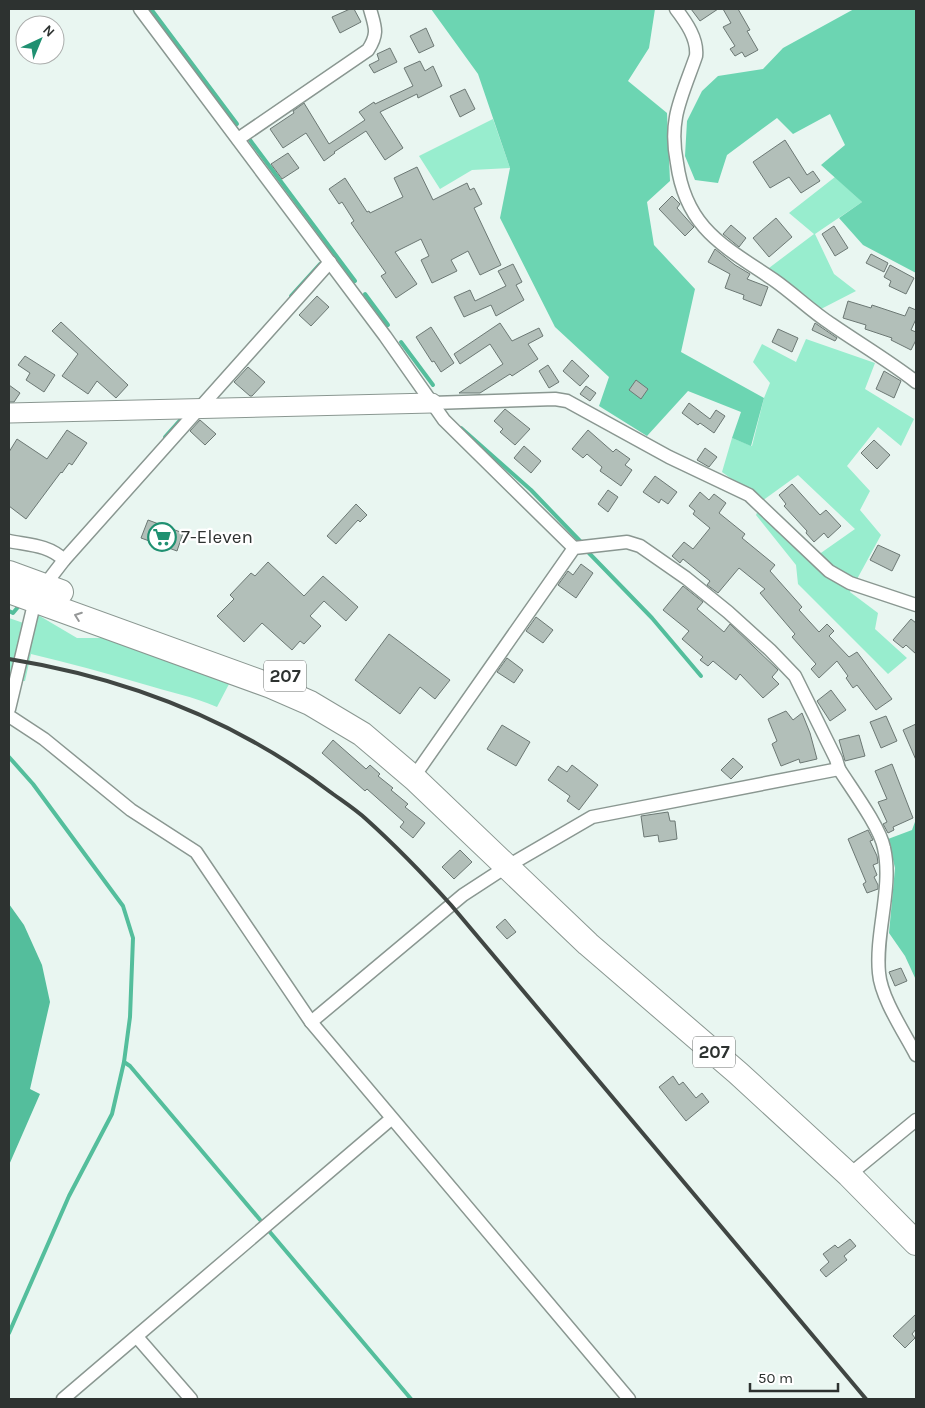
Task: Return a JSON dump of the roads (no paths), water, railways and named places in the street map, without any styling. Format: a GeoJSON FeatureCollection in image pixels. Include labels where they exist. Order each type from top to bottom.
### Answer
{"type":"FeatureCollection","features":[{"type":"Feature","properties":{"kind":"highway","name":"207"},"geometry":{"type":"LineString","coordinates":[[9,573],[39,593],[310,703],[362,734],[414,779],[588,944],[738,1073],[849,1175],[916,1243]]}},
{"type":"Feature","properties":{"kind":"highway","name":"207"},"geometry":{"type":"LineString","coordinates":[[9,591],[39,593],[278,672],[347,710],[384,736],[420,768],[506,867]]}},
{"type":"Feature","properties":{"kind":"street"},"geometry":{"type":"LineString","coordinates":[[140,9],[385,336],[444,420],[574,548]]}},
{"type":"Feature","properties":{"kind":"street"},"geometry":{"type":"LineString","coordinates":[[238,139],[368,50],[375,39],[376,28],[370,9]]}},
{"type":"Feature","properties":{"kind":"street"},"geometry":{"type":"LineString","coordinates":[[676,9],[685,21],[697,46],[696,56],[676,116],[674,145],[678,178],[686,201],[699,223],[719,243],[916,382]]}},
{"type":"Feature","properties":{"kind":"street"},"geometry":{"type":"LineString","coordinates":[[9,709],[39,593],[64,560],[330,262]]}},
{"type":"Feature","properties":{"kind":"street"},"geometry":{"type":"LineString","coordinates":[[9,413],[567,401],[669,456],[749,495],[829,571],[850,583],[916,605]]}},
{"type":"Feature","properties":{"kind":"street"},"geometry":{"type":"LineString","coordinates":[[9,541],[47,548],[57,553],[64,560]]}},
{"type":"Feature","properties":{"kind":"street"},"geometry":{"type":"LineString","coordinates":[[420,768],[574,548],[627,542],[640,546],[686,578],[728,612],[795,676],[836,759],[839,769],[878,832],[884,847],[886,873],[879,973],[883,992],[916,1055]]}},
{"type":"Feature","properties":{"kind":"street"},"geometry":{"type":"LineString","coordinates":[[9,716],[44,738],[131,810],[196,852],[311,1022],[628,1399]]}},
{"type":"Feature","properties":{"kind":"street"},"geometry":{"type":"LineString","coordinates":[[311,1022],[463,895],[506,867],[592,817],[839,769]]}},
{"type":"Feature","properties":{"kind":"street"},"geometry":{"type":"LineString","coordinates":[[63,1399],[391,1118]]}},
{"type":"Feature","properties":{"kind":"street"},"geometry":{"type":"LineString","coordinates":[[849,1175],[916,1120]]}},
{"type":"Feature","properties":{"kind":"street"},"geometry":{"type":"LineString","coordinates":[[137,1337],[191,1399]]}},
{"type":"Feature","properties":{"kind":"waterway"},"geometry":{"type":"LineString","coordinates":[[151,9],[237,124]]}},
{"type":"Feature","properties":{"kind":"waterway"},"geometry":{"type":"LineString","coordinates":[[250,140],[355,281]]}},
{"type":"Feature","properties":{"kind":"waterway"},"geometry":{"type":"LineString","coordinates":[[291,296],[320,264]]}},
{"type":"Feature","properties":{"kind":"waterway"},"geometry":{"type":"LineString","coordinates":[[365,294],[388,325]]}},
{"type":"Feature","properties":{"kind":"waterway"},"geometry":{"type":"LineString","coordinates":[[401,342],[433,385]]}},
{"type":"Feature","properties":{"kind":"waterway"},"geometry":{"type":"LineString","coordinates":[[165,437],[182,418]]}},
{"type":"Feature","properties":{"kind":"waterway"},"geometry":{"type":"LineString","coordinates":[[461,428],[531,490],[581,542]]}},
{"type":"Feature","properties":{"kind":"waterway"},"geometry":{"type":"LineString","coordinates":[[587,551],[652,618],[701,676]]}},
{"type":"Feature","properties":{"kind":"waterway"},"geometry":{"type":"LineString","coordinates":[[9,611],[13,613],[18,607]]}},
{"type":"Feature","properties":{"kind":"waterway"},"geometry":{"type":"LineString","coordinates":[[9,757],[33,784],[123,906],[133,938],[130,1017],[124,1062],[112,1114],[69,1196],[9,1333]]}},
{"type":"Feature","properties":{"kind":"waterway"},"geometry":{"type":"LineString","coordinates":[[124,1062],[130,1066],[261,1221]]}},
{"type":"Feature","properties":{"kind":"waterway"},"geometry":{"type":"LineString","coordinates":[[269,1231],[411,1399]]}},
{"type":"Feature","properties":{"kind":"railway"},"geometry":{"type":"LineString","coordinates":[[9,659],[53,667],[96,678],[179,706],[220,724],[297,768],[362,816],[410,861],[451,905],[866,1399]]}},
{"type":"Feature","properties":{"kind":"place","name":"7-Eleven"},"geometry":{"type":"Point","coordinates":[162,537]}}]}
